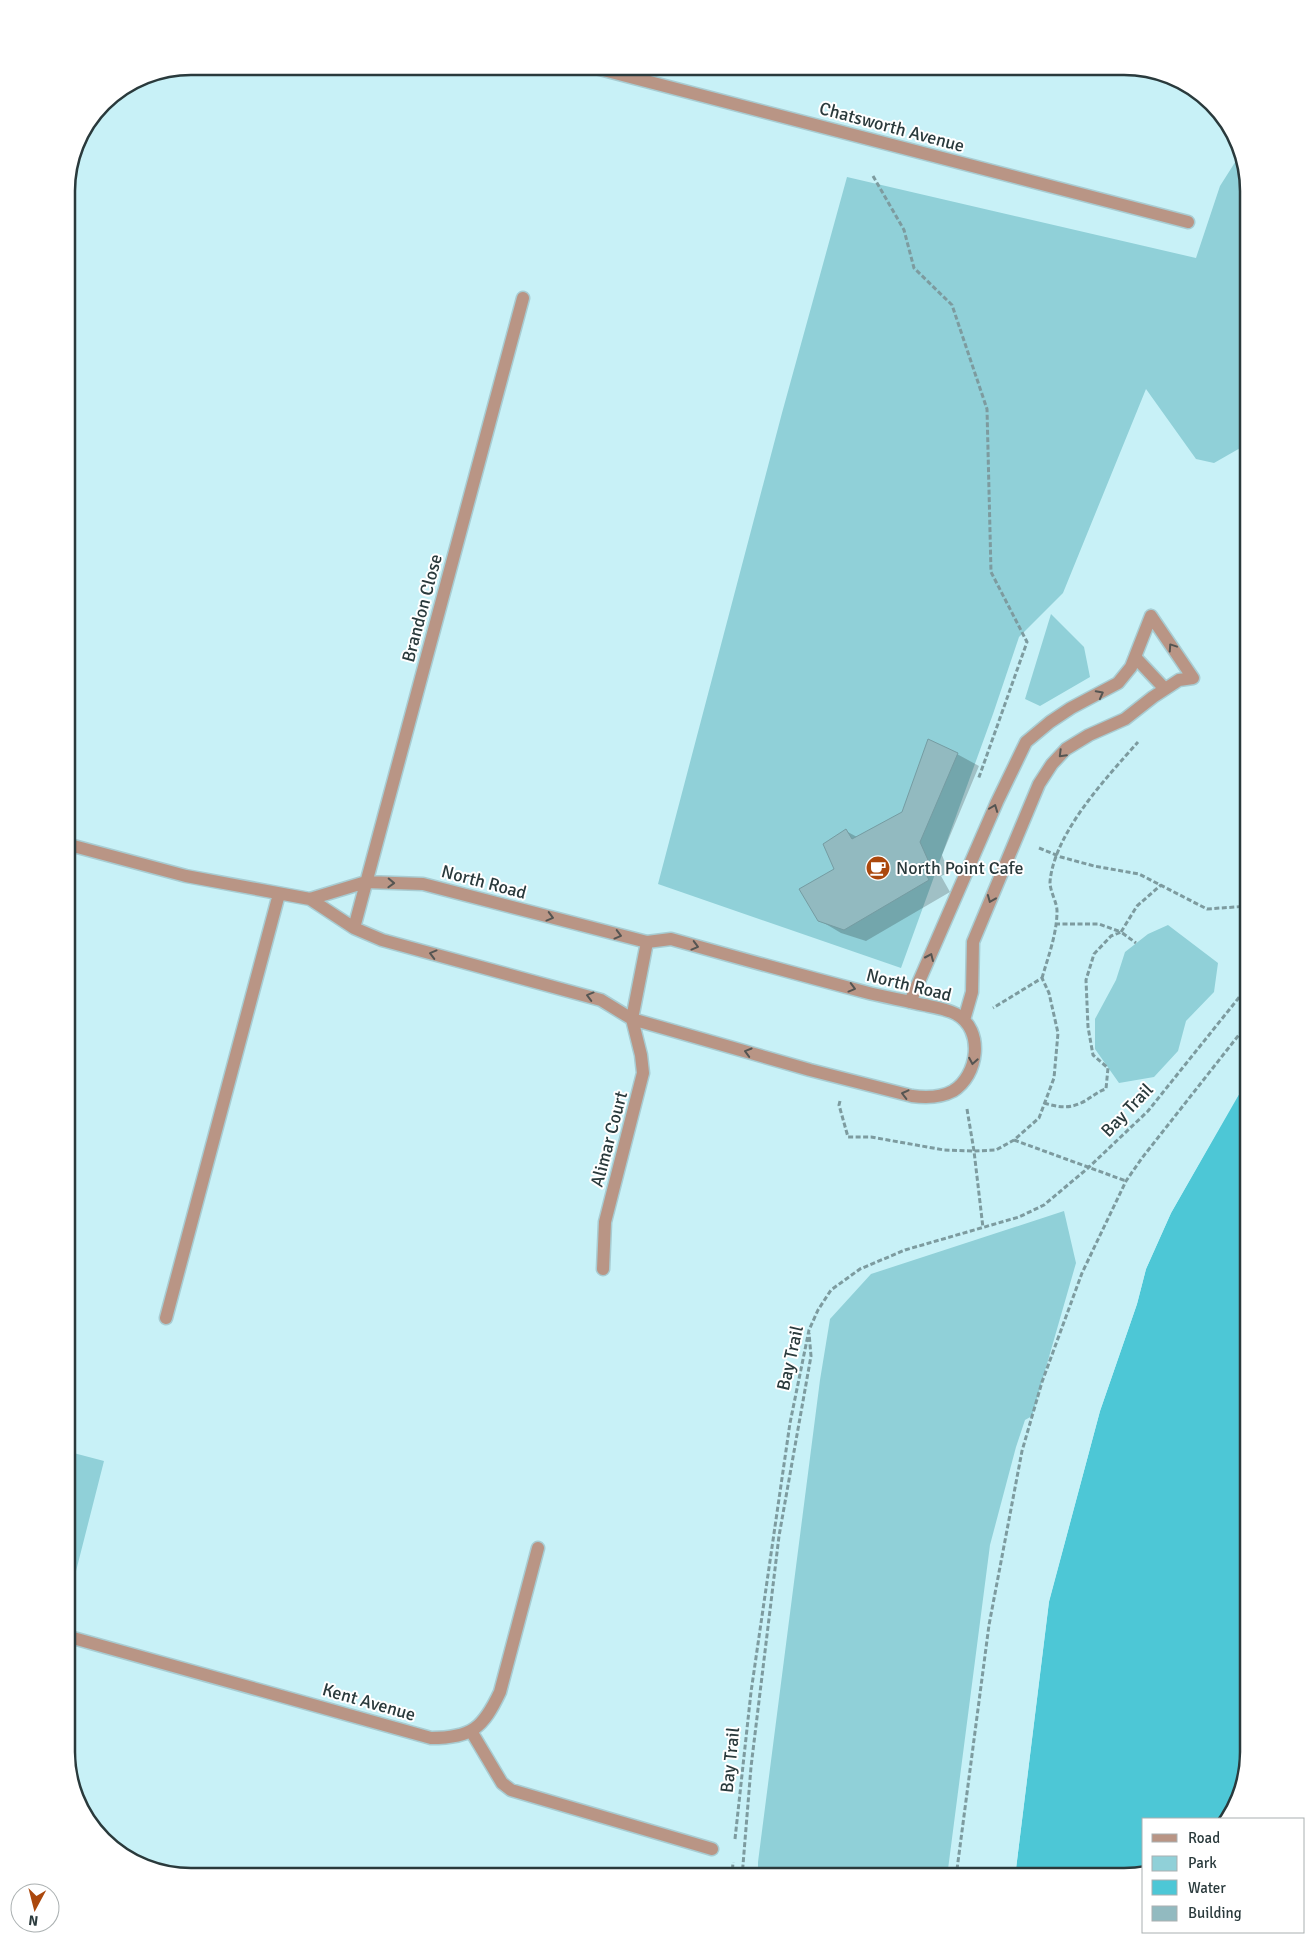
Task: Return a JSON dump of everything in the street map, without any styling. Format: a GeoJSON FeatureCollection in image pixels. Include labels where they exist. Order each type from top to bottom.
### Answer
{"type":"FeatureCollection","features":[{"type":"Feature","properties":{"kind":"street","name":"Chatsworth Avenue"},"geometry":{"type":"LineString","coordinates":[[623,75],[1188,222]]}},
{"type":"Feature","properties":{"kind":"street","name":"Brandon Close"},"geometry":{"type":"LineString","coordinates":[[354,928],[523,298]]}},
{"type":"Feature","properties":{"kind":"street"},"geometry":{"type":"LineString","coordinates":[[910,1002],[1000,794],[1026,742],[1071,708],[1118,683],[1131,667],[1151,616],[1193,678],[1179,680],[1125,719],[1089,735],[1066,749],[1052,764],[1039,784],[974,942],[972,992],[965,1022]]}},
{"type":"Feature","properties":{"kind":"street"},"geometry":{"type":"LineString","coordinates":[[1135,657],[1165,689]]}},
{"type":"Feature","properties":{"kind":"street","name":"North Road"},"geometry":{"type":"LineString","coordinates":[[75,846],[186,876],[310,899],[354,928],[382,940],[601,1000],[632,1020],[912,1096],[926,1098],[942,1096],[953,1091],[963,1083],[972,1068],[973,1036],[965,1022],[957,1014],[940,1008],[867,992],[671,939],[647,942],[423,884],[366,882],[310,899]]}},
{"type":"Feature","properties":{"kind":"street"},"geometry":{"type":"LineString","coordinates":[[166,1318],[279,894]]}},
{"type":"Feature","properties":{"kind":"street"},"geometry":{"type":"LineString","coordinates":[[632,1020],[647,942]]}},
{"type":"Feature","properties":{"kind":"street","name":"Alimar Court"},"geometry":{"type":"LineString","coordinates":[[602,1269],[605,1222],[643,1073],[641,1054],[632,1020]]}},
{"type":"Feature","properties":{"kind":"street","name":"Kent Avenue"},"geometry":{"type":"LineString","coordinates":[[75,1639],[431,1738],[460,1736],[471,1731],[490,1714],[500,1692],[538,1548]]}},
{"type":"Feature","properties":{"kind":"street"},"geometry":{"type":"LineString","coordinates":[[471,1731],[502,1782],[511,1790],[712,1848]]}},
{"type":"Feature","properties":{"kind":"path"},"geometry":{"type":"LineString","coordinates":[[873,176],[904,230],[914,268],[952,305],[987,409],[990,572],[1027,642],[976,788]]}},
{"type":"Feature","properties":{"kind":"path"},"geometry":{"type":"LineString","coordinates":[[844,1078],[839,1105],[848,1138],[872,1137],[944,1150],[996,1150],[1014,1140],[1039,1118],[1054,1078],[1058,1033],[1049,994],[1042,978],[1052,943],[1057,910],[1050,883],[1057,855],[1083,806],[1141,737]]}},
{"type":"Feature","properties":{"kind":"path"},"geometry":{"type":"LineString","coordinates":[[1016,839],[1057,855],[1094,866],[1139,874],[1207,909],[1240,907]]}},
{"type":"Feature","properties":{"kind":"path"},"geometry":{"type":"LineString","coordinates":[[1044,1103],[1062,1108],[1081,1103],[1099,1091],[1106,1089],[1108,1068],[1093,1055],[1088,1027],[1086,980],[1094,954],[1112,936],[1121,932],[1137,906],[1161,885]]}},
{"type":"Feature","properties":{"kind":"path"},"geometry":{"type":"LineString","coordinates":[[1055,924],[1099,924],[1121,932],[1136,943]]}},
{"type":"Feature","properties":{"kind":"path"},"geometry":{"type":"LineString","coordinates":[[965,1022],[1042,978]]}},
{"type":"Feature","properties":{"kind":"path","name":"Bay Trail"},"geometry":{"type":"LineString","coordinates":[[734,1847],[751,1692],[790,1423],[808,1330],[818,1310],[831,1290],[860,1269],[905,1250],[1019,1217],[1044,1205],[1088,1168],[1148,1111],[1240,996]]}},
{"type":"Feature","properties":{"kind":"path"},"geometry":{"type":"LineString","coordinates":[[957,1868],[989,1625],[1022,1451],[1042,1382],[1082,1273],[1126,1181],[1240,1033]]}},
{"type":"Feature","properties":{"kind":"path"},"geometry":{"type":"LineString","coordinates":[[963,1083],[974,1151],[983,1228]]}},
{"type":"Feature","properties":{"kind":"path"},"geometry":{"type":"LineString","coordinates":[[1014,1140],[1126,1181]]}},
{"type":"Feature","properties":{"kind":"path"},"geometry":{"type":"LineString","coordinates":[[743,1868],[751,1767],[779,1536],[811,1356],[808,1330]]}},
{"type":"Feature","properties":{"kind":"path"},"geometry":{"type":"LineString","coordinates":[[732,1868],[733,1856]]}},
{"type":"Feature","properties":{"kind":"green space"},"geometry":{"type":"Polygon","coordinates":[[[1236,161],[1240,192],[1240,448],[1214,463],[1196,459],[1146,389],[1063,593],[1019,637],[901,968],[658,884],[782,413],[847,177],[1196,258],[1220,186],[1236,161]]]}},
{"type":"Feature","properties":{"kind":"green space"},"geometry":{"type":"Polygon","coordinates":[[[1051,614],[1084,647],[1090,677],[1040,706],[1025,699],[1051,614]]]}},
{"type":"Feature","properties":{"kind":"green space"},"geometry":{"type":"Polygon","coordinates":[[[1168,925],[1218,963],[1214,992],[1186,1021],[1178,1051],[1154,1077],[1119,1083],[1095,1049],[1095,1019],[1116,980],[1125,952],[1148,934],[1168,925]]]}},
{"type":"Feature","properties":{"kind":"green space"},"geometry":{"type":"Polygon","coordinates":[[[1064,1211],[1076,1263],[1032,1416],[1025,1420],[1016,1447],[990,1545],[948,1868],[758,1868],[820,1380],[830,1319],[871,1274],[1064,1211]]]}},
{"type":"Feature","properties":{"kind":"green space"},"geometry":{"type":"Polygon","coordinates":[[[75,1453],[104,1461],[75,1575],[75,1453]]]}},
{"type":"Feature","properties":{"kind":"water"},"geometry":{"type":"Polygon","coordinates":[[[1240,1092],[1240,1752],[1236,1782],[1231,1796],[1219,1818],[1142,1818],[1142,1866],[1016,1868],[1049,1601],[1100,1411],[1137,1304],[1146,1269],[1171,1213],[1240,1092]]]}},
{"type":"Feature","properties":{"kind":"pier"},"geometry":{"type":"Polygon","coordinates":[[[1240,1089],[1240,1093],[1171,1213],[1146,1269],[1137,1304],[1100,1411],[1049,1602],[1016,1868],[1014,1868],[1046,1601],[1097,1410],[1134,1303],[1144,1268],[1169,1212],[1240,1089]]]}},
{"type":"Feature","properties":{"kind":"building"},"geometry":{"type":"Polygon","coordinates":[[[928,739],[958,753],[920,842],[928,860],[921,864],[929,880],[844,930],[818,921],[799,889],[834,869],[823,844],[846,829],[852,839],[902,812],[928,739]]]}},
{"type":"Feature","properties":{"kind":"place","name":"North Point Cafe"},"geometry":{"type":"Point","coordinates":[878,868]}}]}
